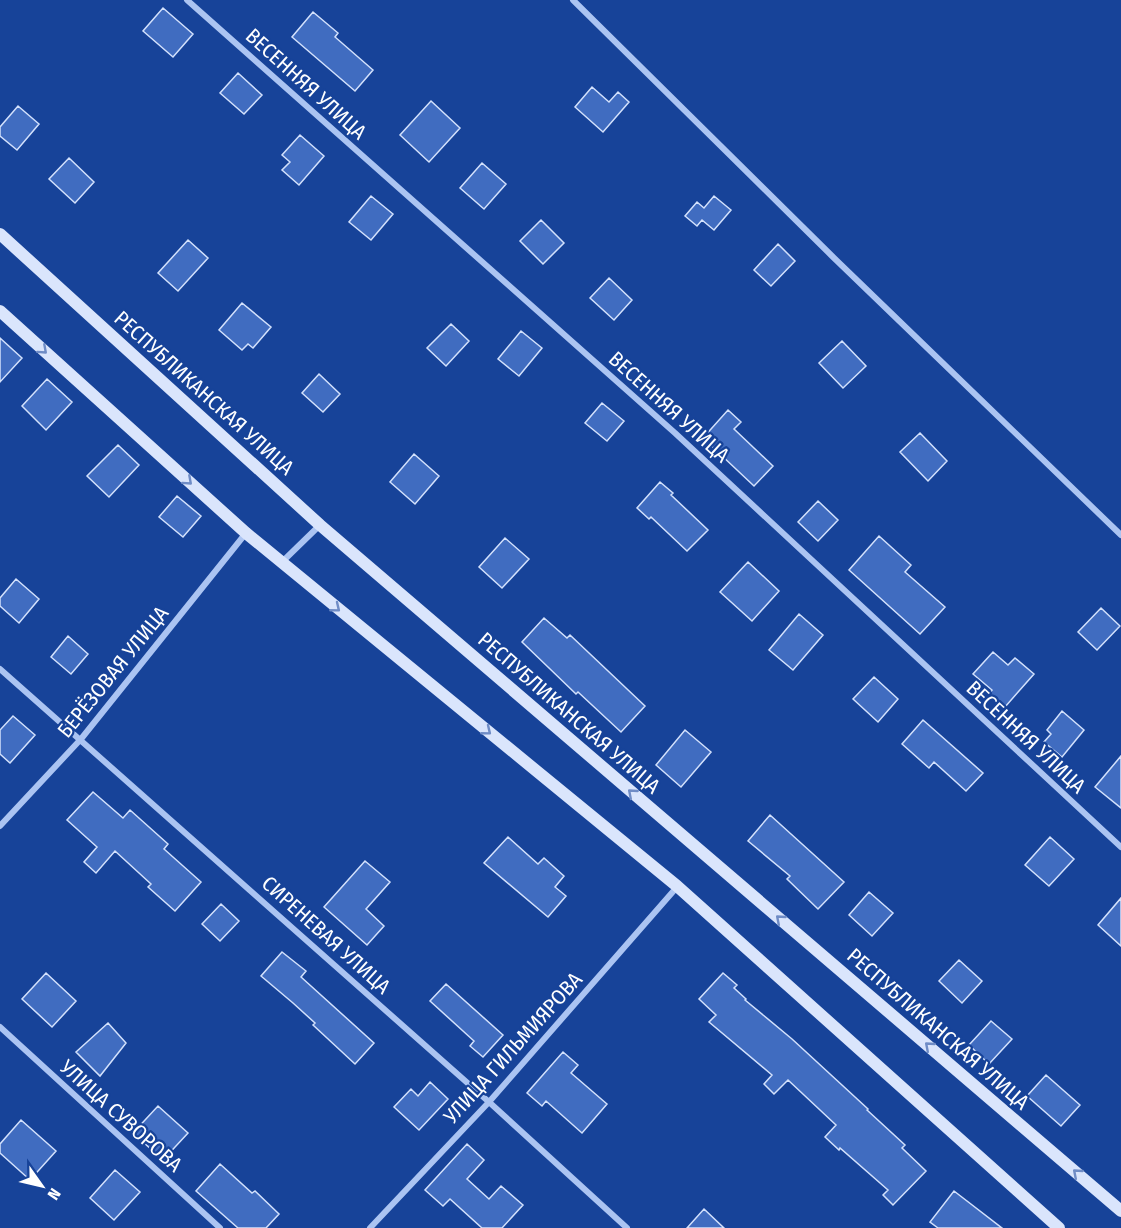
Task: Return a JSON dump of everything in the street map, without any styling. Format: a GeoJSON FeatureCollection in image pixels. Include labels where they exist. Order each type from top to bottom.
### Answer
{"type":"FeatureCollection","features":[{"type":"Feature","properties":{"kind":"street","name":"ВЕСЕННЯЯ УЛИЦА"},"geometry":{"type":"LineString","coordinates":[[187,0],[675,433],[1121,848]]}},
{"type":"Feature","properties":{"kind":"street"},"geometry":{"type":"LineString","coordinates":[[573,0],[832,256],[1121,535]]}},
{"type":"Feature","properties":{"kind":"street","name":"РЕСПУБЛИКАНСКАЯ УЛИЦА"},"geometry":{"type":"LineString","coordinates":[[0,234],[320,525],[1121,1211]]}},
{"type":"Feature","properties":{"kind":"street"},"geometry":{"type":"LineString","coordinates":[[0,311],[246,533],[677,886],[1059,1228]]}},
{"type":"Feature","properties":{"kind":"street"},"geometry":{"type":"LineString","coordinates":[[282,563],[320,525]]}},
{"type":"Feature","properties":{"kind":"street","name":"БЕРЁЗОВАЯ УЛИЦА"},"geometry":{"type":"LineString","coordinates":[[0,826],[81,739],[246,533]]}},
{"type":"Feature","properties":{"kind":"street","name":"СИРЕНЕВАЯ УЛИЦА"},"geometry":{"type":"LineString","coordinates":[[0,669],[489,1102],[627,1228]]}},
{"type":"Feature","properties":{"kind":"street","name":"УЛИЦА ГИЛЬМИЯРОВА"},"geometry":{"type":"LineString","coordinates":[[370,1228],[489,1102],[677,886]]}},
{"type":"Feature","properties":{"kind":"street","name":"УЛИЦА СУВОРОВА"},"geometry":{"type":"LineString","coordinates":[[0,1027],[220,1228]]}},
{"type":"Feature","properties":{"kind":"building"},"geometry":{"type":"Polygon","coordinates":[[[163,8],[193,34],[173,57],[143,31],[163,8]]]}},
{"type":"Feature","properties":{"kind":"building"},"geometry":{"type":"Polygon","coordinates":[[[313,12],[338,33],[335,37],[373,70],[355,91],[292,37],[313,12]]]}},
{"type":"Feature","properties":{"kind":"building"},"geometry":{"type":"Polygon","coordinates":[[[238,73],[262,95],[244,114],[220,93],[238,73]]]}},
{"type":"Feature","properties":{"kind":"building"},"geometry":{"type":"Polygon","coordinates":[[[592,87],[609,102],[618,92],[629,102],[603,132],[575,107],[592,87]]]}},
{"type":"Feature","properties":{"kind":"building"},"geometry":{"type":"Polygon","coordinates":[[[431,101],[460,128],[429,162],[400,135],[431,101]]]}},
{"type":"Feature","properties":{"kind":"building"},"geometry":{"type":"Polygon","coordinates":[[[18,106],[39,124],[17,150],[0,136],[0,127],[18,106]]]}},
{"type":"Feature","properties":{"kind":"building"},"geometry":{"type":"Polygon","coordinates":[[[300,135],[324,156],[299,185],[282,170],[290,162],[282,155],[300,135]]]}},
{"type":"Feature","properties":{"kind":"building"},"geometry":{"type":"Polygon","coordinates":[[[69,158],[94,182],[75,203],[49,179],[69,158]]]}},
{"type":"Feature","properties":{"kind":"building"},"geometry":{"type":"Polygon","coordinates":[[[482,163],[506,184],[484,209],[460,188],[482,163]]]}},
{"type":"Feature","properties":{"kind":"building"},"geometry":{"type":"Polygon","coordinates":[[[371,196],[393,214],[371,240],[349,222],[371,196]]]}},
{"type":"Feature","properties":{"kind":"building"},"geometry":{"type":"Polygon","coordinates":[[[714,196],[731,210],[714,230],[702,220],[697,226],[685,216],[697,202],[704,208],[714,196]]]}},
{"type":"Feature","properties":{"kind":"building"},"geometry":{"type":"Polygon","coordinates":[[[541,220],[564,243],[543,264],[520,241],[541,220]]]}},
{"type":"Feature","properties":{"kind":"building"},"geometry":{"type":"Polygon","coordinates":[[[188,240],[208,258],[178,291],[158,273],[188,240]]]}},
{"type":"Feature","properties":{"kind":"building"},"geometry":{"type":"Polygon","coordinates":[[[778,244],[795,261],[771,286],[754,270],[778,244]]]}},
{"type":"Feature","properties":{"kind":"building"},"geometry":{"type":"Polygon","coordinates":[[[609,278],[632,300],[614,320],[590,298],[609,278]]]}},
{"type":"Feature","properties":{"kind":"building"},"geometry":{"type":"Polygon","coordinates":[[[242,303],[271,327],[253,348],[248,344],[242,350],[219,330],[242,303]]]}},
{"type":"Feature","properties":{"kind":"building"},"geometry":{"type":"Polygon","coordinates":[[[451,324],[469,341],[446,366],[427,348],[451,324]]]}},
{"type":"Feature","properties":{"kind":"building"},"geometry":{"type":"Polygon","coordinates":[[[521,331],[542,348],[519,376],[498,359],[521,331]]]}},
{"type":"Feature","properties":{"kind":"building"},"geometry":{"type":"Polygon","coordinates":[[[0,338],[22,358],[0,382],[0,338]]]}},
{"type":"Feature","properties":{"kind":"building"},"geometry":{"type":"Polygon","coordinates":[[[842,341],[866,366],[843,388],[819,363],[842,341]]]}},
{"type":"Feature","properties":{"kind":"building"},"geometry":{"type":"Polygon","coordinates":[[[319,374],[340,394],[323,412],[302,393],[319,374]]]}},
{"type":"Feature","properties":{"kind":"building"},"geometry":{"type":"Polygon","coordinates":[[[47,379],[72,402],[46,430],[22,406],[47,379]]]}},
{"type":"Feature","properties":{"kind":"building"},"geometry":{"type":"Polygon","coordinates":[[[602,403],[624,421],[607,441],[585,423],[602,403]]]}},
{"type":"Feature","properties":{"kind":"building"},"geometry":{"type":"Polygon","coordinates":[[[728,410],[741,422],[734,429],[773,466],[754,486],[703,438],[728,410]]]}},
{"type":"Feature","properties":{"kind":"building"},"geometry":{"type":"Polygon","coordinates":[[[920,433],[947,461],[928,481],[900,452],[920,433]]]}},
{"type":"Feature","properties":{"kind":"building"},"geometry":{"type":"Polygon","coordinates":[[[118,445],[139,465],[109,497],[87,476],[118,445]]]}},
{"type":"Feature","properties":{"kind":"building"},"geometry":{"type":"Polygon","coordinates":[[[414,454],[439,476],[415,504],[390,482],[414,454]]]}},
{"type":"Feature","properties":{"kind":"building"},"geometry":{"type":"Polygon","coordinates":[[[660,482],[708,530],[687,551],[651,517],[649,519],[637,508],[660,482]]]}},
{"type":"Feature","properties":{"kind":"building"},"geometry":{"type":"Polygon","coordinates":[[[177,496],[201,516],[183,537],[159,517],[177,496]]]}},
{"type":"Feature","properties":{"kind":"building"},"geometry":{"type":"Polygon","coordinates":[[[818,501],[838,520],[818,541],[798,522],[818,501]]]}},
{"type":"Feature","properties":{"kind":"building"},"geometry":{"type":"Polygon","coordinates":[[[879,536],[911,565],[905,572],[945,607],[920,634],[849,570],[879,536]]]}},
{"type":"Feature","properties":{"kind":"building"},"geometry":{"type":"Polygon","coordinates":[[[505,538],[529,559],[502,588],[479,567],[505,538]]]}},
{"type":"Feature","properties":{"kind":"building"},"geometry":{"type":"Polygon","coordinates":[[[748,562],[779,591],[752,621],[720,592],[748,562]]]}},
{"type":"Feature","properties":{"kind":"building"},"geometry":{"type":"Polygon","coordinates":[[[16,579],[39,599],[19,623],[0,606],[0,598],[16,579]]]}},
{"type":"Feature","properties":{"kind":"building"},"geometry":{"type":"Polygon","coordinates":[[[1101,608],[1120,626],[1097,650],[1078,632],[1101,608]]]}},
{"type":"Feature","properties":{"kind":"building"},"geometry":{"type":"Polygon","coordinates":[[[799,614],[823,635],[793,670],[769,650],[799,614]]]}},
{"type":"Feature","properties":{"kind":"building"},"geometry":{"type":"Polygon","coordinates":[[[544,618],[567,638],[570,635],[645,706],[621,732],[578,692],[576,694],[522,642],[544,618]]]}},
{"type":"Feature","properties":{"kind":"building"},"geometry":{"type":"Polygon","coordinates":[[[68,636],[88,654],[71,674],[51,657],[68,636]]]}},
{"type":"Feature","properties":{"kind":"building"},"geometry":{"type":"Polygon","coordinates":[[[993,652],[1008,665],[1015,658],[1034,674],[1005,707],[989,694],[992,690],[973,674],[993,652]]]}},
{"type":"Feature","properties":{"kind":"building"},"geometry":{"type":"Polygon","coordinates":[[[874,677],[898,699],[878,722],[853,699],[874,677]]]}},
{"type":"Feature","properties":{"kind":"building"},"geometry":{"type":"Polygon","coordinates":[[[1062,711],[1084,730],[1062,757],[1044,742],[1051,734],[1047,730],[1062,711]]]}},
{"type":"Feature","properties":{"kind":"building"},"geometry":{"type":"Polygon","coordinates":[[[13,716],[35,735],[10,763],[0,754],[0,730],[13,716]]]}},
{"type":"Feature","properties":{"kind":"building"},"geometry":{"type":"Polygon","coordinates":[[[923,720],[983,773],[966,791],[934,762],[929,768],[902,744],[923,720]]]}},
{"type":"Feature","properties":{"kind":"building"},"geometry":{"type":"Polygon","coordinates":[[[685,730],[711,752],[681,787],[656,765],[685,730]]]}},
{"type":"Feature","properties":{"kind":"building"},"geometry":{"type":"Polygon","coordinates":[[[1121,756],[1121,808],[1095,787],[1121,756]]]}},
{"type":"Feature","properties":{"kind":"building"},"geometry":{"type":"Polygon","coordinates":[[[93,792],[123,818],[130,810],[168,844],[164,849],[201,882],[175,911],[148,887],[151,884],[115,851],[96,873],[84,862],[97,847],[67,820],[93,792]]]}},
{"type":"Feature","properties":{"kind":"building"},"geometry":{"type":"Polygon","coordinates":[[[770,815],[844,882],[818,909],[787,879],[790,876],[748,841],[770,815]]]}},
{"type":"Feature","properties":{"kind":"building"},"geometry":{"type":"Polygon","coordinates":[[[508,837],[538,864],[544,858],[564,876],[555,887],[566,896],[548,917],[484,863],[508,837]]]}},
{"type":"Feature","properties":{"kind":"building"},"geometry":{"type":"Polygon","coordinates":[[[1050,837],[1074,859],[1049,886],[1025,865],[1050,837]]]}},
{"type":"Feature","properties":{"kind":"building"},"geometry":{"type":"Polygon","coordinates":[[[365,861],[390,882],[366,909],[384,926],[367,945],[324,907],[365,861]]]}},
{"type":"Feature","properties":{"kind":"building"},"geometry":{"type":"Polygon","coordinates":[[[869,892],[893,913],[872,936],[849,915],[869,892]]]}},
{"type":"Feature","properties":{"kind":"building"},"geometry":{"type":"Polygon","coordinates":[[[1121,898],[1121,946],[1098,925],[1121,898]]]}},
{"type":"Feature","properties":{"kind":"building"},"geometry":{"type":"Polygon","coordinates":[[[221,904],[239,921],[220,941],[202,924],[221,904]]]}},
{"type":"Feature","properties":{"kind":"building"},"geometry":{"type":"Polygon","coordinates":[[[282,952],[306,971],[301,977],[374,1043],[355,1064],[313,1025],[315,1023],[261,976],[282,952]]]}},
{"type":"Feature","properties":{"kind":"building"},"geometry":{"type":"Polygon","coordinates":[[[959,960],[982,981],[962,1003],[939,981],[959,960]]]}},
{"type":"Feature","properties":{"kind":"building"},"geometry":{"type":"Polygon","coordinates":[[[46,973],[76,1001],[52,1027],[22,999],[46,973]]]}},
{"type":"Feature","properties":{"kind":"building"},"geometry":{"type":"Polygon","coordinates":[[[723,973],[737,985],[734,988],[745,1000],[792,1039],[868,1109],[905,1145],[902,1148],[926,1171],[893,1205],[883,1195],[888,1190],[825,1137],[836,1125],[788,1080],[774,1094],[764,1084],[772,1075],[709,1022],[716,1015],[699,999],[723,973]]]}},
{"type":"Feature","properties":{"kind":"building"},"geometry":{"type":"Polygon","coordinates":[[[446,984],[503,1035],[483,1057],[470,1046],[474,1041],[430,1001],[446,984]]]}},
{"type":"Feature","properties":{"kind":"building"},"geometry":{"type":"Polygon","coordinates":[[[991,1021],[1012,1039],[989,1064],[969,1045],[991,1021]]]}},
{"type":"Feature","properties":{"kind":"building"},"geometry":{"type":"Polygon","coordinates":[[[108,1023],[126,1043],[100,1076],[76,1052],[108,1023]]]}},
{"type":"Feature","properties":{"kind":"building"},"geometry":{"type":"Polygon","coordinates":[[[563,1052],[578,1065],[571,1073],[607,1104],[582,1133],[546,1101],[542,1106],[527,1093],[563,1052]]]}},
{"type":"Feature","properties":{"kind":"building"},"geometry":{"type":"Polygon","coordinates":[[[1046,1075],[1080,1105],[1061,1126],[1027,1096],[1046,1075]]]}},
{"type":"Feature","properties":{"kind":"building"},"geometry":{"type":"Polygon","coordinates":[[[430,1082],[448,1099],[419,1130],[394,1107],[411,1089],[418,1096],[430,1082]]]}},
{"type":"Feature","properties":{"kind":"building"},"geometry":{"type":"Polygon","coordinates":[[[158,1106],[188,1133],[163,1160],[133,1133],[158,1106]]]}},
{"type":"Feature","properties":{"kind":"building"},"geometry":{"type":"Polygon","coordinates":[[[21,1120],[56,1151],[30,1180],[0,1153],[0,1144],[21,1120]]]}},
{"type":"Feature","properties":{"kind":"building"},"geometry":{"type":"Polygon","coordinates":[[[467,1144],[484,1160],[467,1179],[489,1199],[501,1186],[523,1205],[502,1228],[482,1228],[450,1199],[443,1206],[425,1190],[467,1144]]]}},
{"type":"Feature","properties":{"kind":"building"},"geometry":{"type":"Polygon","coordinates":[[[220,1164],[252,1193],[255,1191],[279,1214],[266,1228],[238,1228],[196,1191],[220,1164]]]}},
{"type":"Feature","properties":{"kind":"building"},"geometry":{"type":"Polygon","coordinates":[[[115,1170],[140,1192],[114,1220],[90,1198],[115,1170]]]}},
{"type":"Feature","properties":{"kind":"building"},"geometry":{"type":"Polygon","coordinates":[[[954,1191],[1002,1228],[938,1228],[930,1222],[954,1191]]]}},
{"type":"Feature","properties":{"kind":"building"},"geometry":{"type":"Polygon","coordinates":[[[704,1209],[724,1228],[687,1228],[704,1209]]]}}]}
